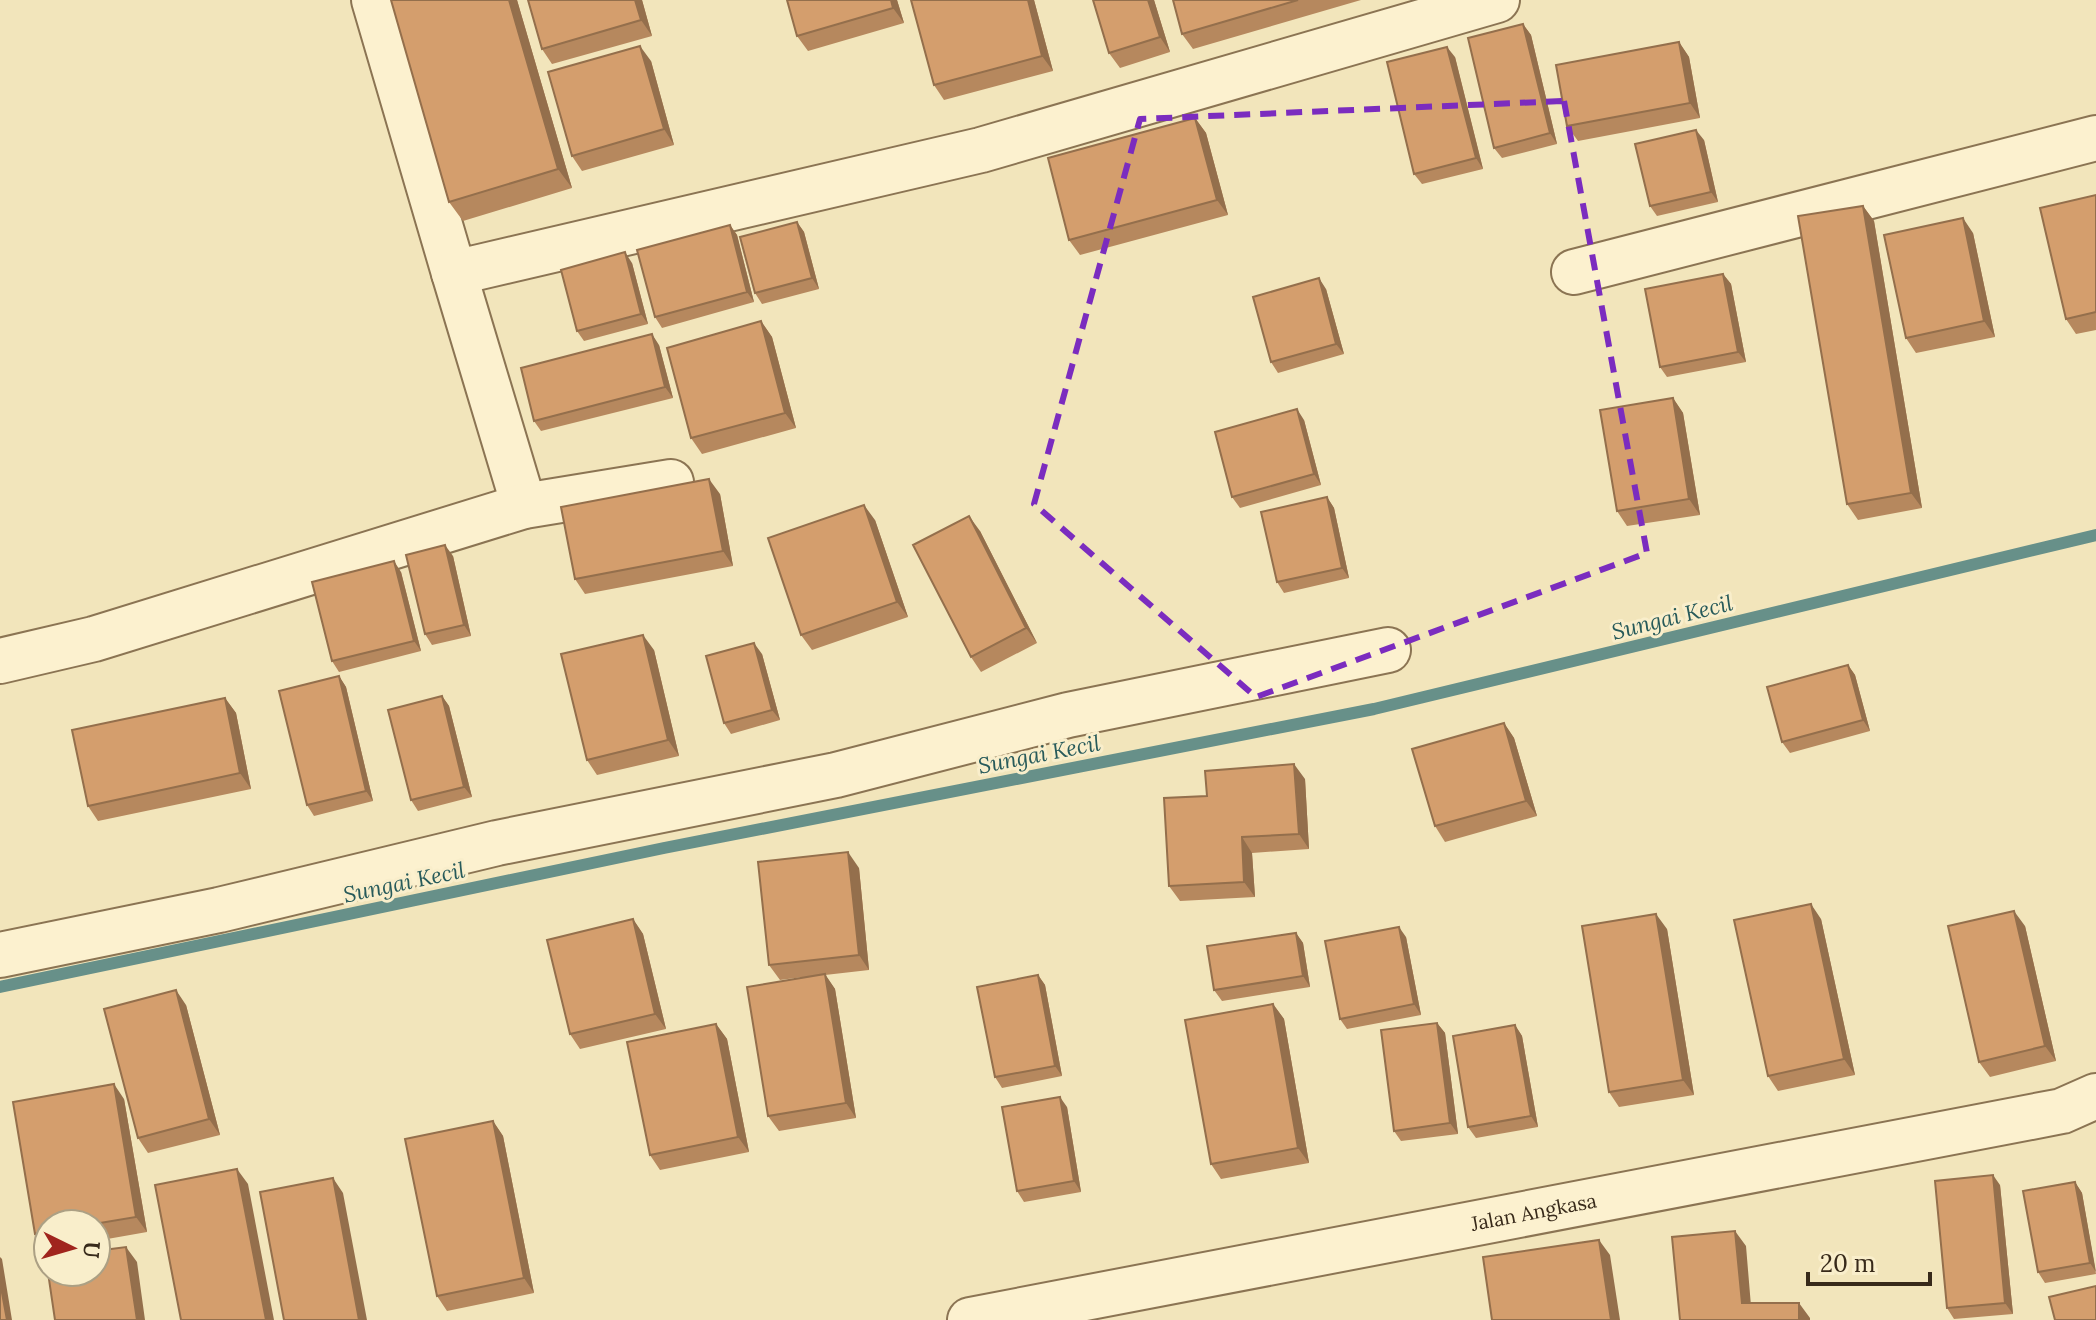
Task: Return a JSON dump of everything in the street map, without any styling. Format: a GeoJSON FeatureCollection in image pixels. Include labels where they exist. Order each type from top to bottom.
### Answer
{"type":"FeatureCollection","features":[{"type":"Feature","properties":{"kind":"street"},"geometry":{"type":"LineString","coordinates":[[374,0],[524,506]]}},
{"type":"Feature","properties":{"kind":"street"},"geometry":{"type":"LineString","coordinates":[[454,273],[981,150],[1497,0]]}},
{"type":"Feature","properties":{"kind":"street"},"geometry":{"type":"LineString","coordinates":[[1574,272],[2096,138]]}},
{"type":"Feature","properties":{"kind":"street"},"geometry":{"type":"LineString","coordinates":[[0,661],[94,639],[524,506],[671,482]]}},
{"type":"Feature","properties":{"kind":"street"},"geometry":{"type":"LineString","coordinates":[[0,955],[219,910],[497,843],[836,775],[1068,715],[1388,650]]}},
{"type":"Feature","properties":{"kind":"street","name":"Jalan Angkasa"},"geometry":{"type":"LineString","coordinates":[[970,1320],[2062,1111],[2096,1096]]}},
{"type":"Feature","properties":{"kind":"highlighted area"},"geometry":{"type":"Polygon","coordinates":[[[1564,101],[1647,553],[1256,697],[1034,504],[1140,119],[1564,101]]]}},
{"type":"Feature","properties":{"kind":"building"},"geometry":{"type":"Polygon","coordinates":[[[391,0],[509,0],[558,169],[449,202],[391,0]]]}},
{"type":"Feature","properties":{"kind":"building"},"geometry":{"type":"Polygon","coordinates":[[[528,0],[635,0],[641,20],[542,49],[528,0]]]}},
{"type":"Feature","properties":{"kind":"building"},"geometry":{"type":"Polygon","coordinates":[[[787,0],[891,0],[893,8],[797,36],[787,0]]]}},
{"type":"Feature","properties":{"kind":"building"},"geometry":{"type":"Polygon","coordinates":[[[911,0],[1028,0],[1042,56],[934,85],[911,0]]]}},
{"type":"Feature","properties":{"kind":"building"},"geometry":{"type":"Polygon","coordinates":[[[1093,0],[1148,0],[1160,37],[1109,53],[1093,0]]]}},
{"type":"Feature","properties":{"kind":"building"},"geometry":{"type":"Polygon","coordinates":[[[1173,0],[1298,0],[1182,34],[1173,0]]]}},
{"type":"Feature","properties":{"kind":"building"},"geometry":{"type":"Polygon","coordinates":[[[1523,24],[1550,133],[1494,148],[1468,38],[1523,24]]]}},
{"type":"Feature","properties":{"kind":"building"},"geometry":{"type":"Polygon","coordinates":[[[1679,42],[1690,103],[1567,126],[1556,65],[1679,42]]]}},
{"type":"Feature","properties":{"kind":"building"},"geometry":{"type":"Polygon","coordinates":[[[640,46],[664,129],[572,156],[548,72],[640,46]]]}},
{"type":"Feature","properties":{"kind":"building"},"geometry":{"type":"Polygon","coordinates":[[[1447,47],[1476,158],[1414,174],[1387,62],[1447,47]]]}},
{"type":"Feature","properties":{"kind":"building"},"geometry":{"type":"Polygon","coordinates":[[[1195,118],[1217,200],[1069,240],[1048,158],[1195,118]]]}},
{"type":"Feature","properties":{"kind":"building"},"geometry":{"type":"Polygon","coordinates":[[[1696,130],[1711,192],[1650,206],[1635,144],[1696,130]]]}},
{"type":"Feature","properties":{"kind":"building"},"geometry":{"type":"Polygon","coordinates":[[[2096,195],[2096,312],[2066,319],[2040,208],[2096,195]]]}},
{"type":"Feature","properties":{"kind":"building"},"geometry":{"type":"Polygon","coordinates":[[[1863,206],[1911,493],[1847,504],[1798,216],[1863,206]]]}},
{"type":"Feature","properties":{"kind":"building"},"geometry":{"type":"Polygon","coordinates":[[[1963,218],[1984,321],[1906,338],[1884,235],[1963,218]]]}},
{"type":"Feature","properties":{"kind":"building"},"geometry":{"type":"Polygon","coordinates":[[[797,222],[812,278],[755,293],[740,237],[797,222]]]}},
{"type":"Feature","properties":{"kind":"building"},"geometry":{"type":"Polygon","coordinates":[[[730,225],[747,292],[655,317],[637,250],[730,225]]]}},
{"type":"Feature","properties":{"kind":"building"},"geometry":{"type":"Polygon","coordinates":[[[625,252],[641,314],[577,331],[561,270],[625,252]]]}},
{"type":"Feature","properties":{"kind":"building"},"geometry":{"type":"Polygon","coordinates":[[[1723,274],[1738,352],[1660,367],[1645,289],[1723,274]]]}},
{"type":"Feature","properties":{"kind":"building"},"geometry":{"type":"Polygon","coordinates":[[[1319,278],[1336,344],[1271,362],[1253,297],[1319,278]]]}},
{"type":"Feature","properties":{"kind":"building"},"geometry":{"type":"Polygon","coordinates":[[[761,321],[785,413],[691,438],[667,348],[761,321]]]}},
{"type":"Feature","properties":{"kind":"building"},"geometry":{"type":"Polygon","coordinates":[[[652,334],[665,387],[534,421],[521,368],[652,334]]]}},
{"type":"Feature","properties":{"kind":"building"},"geometry":{"type":"Polygon","coordinates":[[[1673,398],[1689,499],[1617,511],[1600,410],[1673,398]]]}},
{"type":"Feature","properties":{"kind":"building"},"geometry":{"type":"Polygon","coordinates":[[[1297,409],[1314,474],[1232,497],[1215,432],[1297,409]]]}},
{"type":"Feature","properties":{"kind":"building"},"geometry":{"type":"Polygon","coordinates":[[[709,479],[723,551],[575,579],[561,507],[709,479]]]}},
{"type":"Feature","properties":{"kind":"building"},"geometry":{"type":"Polygon","coordinates":[[[1327,497],[1342,568],[1277,582],[1261,512],[1327,497]]]}},
{"type":"Feature","properties":{"kind":"building"},"geometry":{"type":"Polygon","coordinates":[[[864,505],[897,602],[801,635],[768,538],[864,505]]]}},
{"type":"Feature","properties":{"kind":"building"},"geometry":{"type":"Polygon","coordinates":[[[969,516],[1026,628],[971,657],[913,545],[969,516]]]}},
{"type":"Feature","properties":{"kind":"building"},"geometry":{"type":"Polygon","coordinates":[[[445,545],[464,625],[425,634],[406,555],[445,545]]]}},
{"type":"Feature","properties":{"kind":"building"},"geometry":{"type":"Polygon","coordinates":[[[394,561],[414,641],[332,661],[312,582],[394,561]]]}},
{"type":"Feature","properties":{"kind":"building"},"geometry":{"type":"Polygon","coordinates":[[[643,635],[668,740],[587,760],[561,654],[643,635]]]}},
{"type":"Feature","properties":{"kind":"building"},"geometry":{"type":"Polygon","coordinates":[[[754,643],[772,710],[724,723],[706,656],[754,643]]]}},
{"type":"Feature","properties":{"kind":"building"},"geometry":{"type":"Polygon","coordinates":[[[1848,665],[1863,720],[1782,742],[1767,687],[1848,665]]]}},
{"type":"Feature","properties":{"kind":"building"},"geometry":{"type":"Polygon","coordinates":[[[339,676],[366,791],[307,805],[279,691],[339,676]]]}},
{"type":"Feature","properties":{"kind":"building"},"geometry":{"type":"Polygon","coordinates":[[[442,696],[464,787],[411,800],[388,710],[442,696]]]}},
{"type":"Feature","properties":{"kind":"building"},"geometry":{"type":"Polygon","coordinates":[[[225,698],[240,773],[88,806],[72,730],[225,698]]]}},
{"type":"Feature","properties":{"kind":"building"},"geometry":{"type":"Polygon","coordinates":[[[1504,723],[1526,801],[1435,826],[1412,749],[1504,723]]]}},
{"type":"Feature","properties":{"kind":"building"},"geometry":{"type":"Polygon","coordinates":[[[1294,764],[1299,834],[1242,837],[1244,882],[1169,886],[1164,798],[1207,796],[1205,771],[1294,764]]]}},
{"type":"Feature","properties":{"kind":"building"},"geometry":{"type":"Polygon","coordinates":[[[848,852],[859,955],[769,965],[758,862],[848,852]]]}},
{"type":"Feature","properties":{"kind":"building"},"geometry":{"type":"Polygon","coordinates":[[[1811,904],[1844,1059],[1768,1076],[1734,920],[1811,904]]]}},
{"type":"Feature","properties":{"kind":"building"},"geometry":{"type":"Polygon","coordinates":[[[2014,911],[2045,1046],[1979,1062],[1948,926],[2014,911]]]}},
{"type":"Feature","properties":{"kind":"building"},"geometry":{"type":"Polygon","coordinates":[[[1656,914],[1683,1080],[1609,1092],[1582,926],[1656,914]]]}},
{"type":"Feature","properties":{"kind":"building"},"geometry":{"type":"Polygon","coordinates":[[[633,919],[655,1014],[570,1034],[547,940],[633,919]]]}},
{"type":"Feature","properties":{"kind":"building"},"geometry":{"type":"Polygon","coordinates":[[[1399,927],[1414,1004],[1340,1019],[1325,941],[1399,927]]]}},
{"type":"Feature","properties":{"kind":"building"},"geometry":{"type":"Polygon","coordinates":[[[1296,933],[1303,976],[1214,990],[1207,946],[1296,933]]]}},
{"type":"Feature","properties":{"kind":"building"},"geometry":{"type":"Polygon","coordinates":[[[825,974],[846,1103],[768,1116],[747,987],[825,974]]]}},
{"type":"Feature","properties":{"kind":"building"},"geometry":{"type":"Polygon","coordinates":[[[1038,975],[1055,1066],[995,1077],[977,987],[1038,975]]]}},
{"type":"Feature","properties":{"kind":"building"},"geometry":{"type":"Polygon","coordinates":[[[176,990],[209,1119],[138,1138],[104,1009],[176,990]]]}},
{"type":"Feature","properties":{"kind":"building"},"geometry":{"type":"Polygon","coordinates":[[[1273,1004],[1298,1148],[1211,1164],[1185,1020],[1273,1004]]]}},
{"type":"Feature","properties":{"kind":"building"},"geometry":{"type":"Polygon","coordinates":[[[1437,1023],[1450,1123],[1394,1131],[1381,1030],[1437,1023]]]}},
{"type":"Feature","properties":{"kind":"building"},"geometry":{"type":"Polygon","coordinates":[[[716,1024],[738,1137],[650,1155],[627,1042],[716,1024]]]}},
{"type":"Feature","properties":{"kind":"building"},"geometry":{"type":"Polygon","coordinates":[[[1515,1025],[1531,1116],[1468,1127],[1453,1036],[1515,1025]]]}},
{"type":"Feature","properties":{"kind":"building"},"geometry":{"type":"Polygon","coordinates":[[[114,1084],[136,1217],[112,1221],[112,1208],[32,1208],[32,1216],[13,1102],[114,1084]]]}},
{"type":"Feature","properties":{"kind":"building"},"geometry":{"type":"Polygon","coordinates":[[[1060,1097],[1074,1181],[1017,1191],[1002,1107],[1060,1097]]]}},
{"type":"Feature","properties":{"kind":"building"},"geometry":{"type":"Polygon","coordinates":[[[493,1121],[524,1278],[437,1296],[405,1139],[493,1121]]]}},
{"type":"Feature","properties":{"kind":"building"},"geometry":{"type":"Polygon","coordinates":[[[237,1169],[266,1320],[181,1320],[155,1185],[237,1169]]]}},
{"type":"Feature","properties":{"kind":"building"},"geometry":{"type":"Polygon","coordinates":[[[1993,1175],[2005,1303],[1947,1308],[1935,1181],[1993,1175]]]}},
{"type":"Feature","properties":{"kind":"building"},"geometry":{"type":"Polygon","coordinates":[[[333,1178],[359,1320],[284,1320],[260,1192],[333,1178]]]}},
{"type":"Feature","properties":{"kind":"building"},"geometry":{"type":"Polygon","coordinates":[[[2075,1182],[2090,1263],[2038,1272],[2023,1191],[2075,1182]]]}},
{"type":"Feature","properties":{"kind":"building"},"geometry":{"type":"Polygon","coordinates":[[[1735,1231],[1742,1303],[1799,1303],[1799,1320],[1680,1320],[1672,1237],[1735,1231]]]}},
{"type":"Feature","properties":{"kind":"building"},"geometry":{"type":"Polygon","coordinates":[[[1599,1240],[1611,1320],[1492,1320],[1483,1257],[1599,1240]]]}},
{"type":"Feature","properties":{"kind":"building"},"geometry":{"type":"Polygon","coordinates":[[[126,1247],[137,1320],[55,1320],[50,1288],[112,1288],[112,1249],[126,1247]]]}},
{"type":"Feature","properties":{"kind":"building"},"geometry":{"type":"Polygon","coordinates":[[[0,1282],[7,1320],[0,1320],[0,1282]]]}},
{"type":"Feature","properties":{"kind":"building"},"geometry":{"type":"Polygon","coordinates":[[[2096,1286],[2096,1320],[2055,1320],[2049,1297],[2096,1286]]]}},
{"type":"Feature","properties":{"kind":"waterway","name":"Sungai Kecil"},"geometry":{"type":"LineString","coordinates":[[0,987],[664,848],[1374,709],[2096,535]]}}]}
